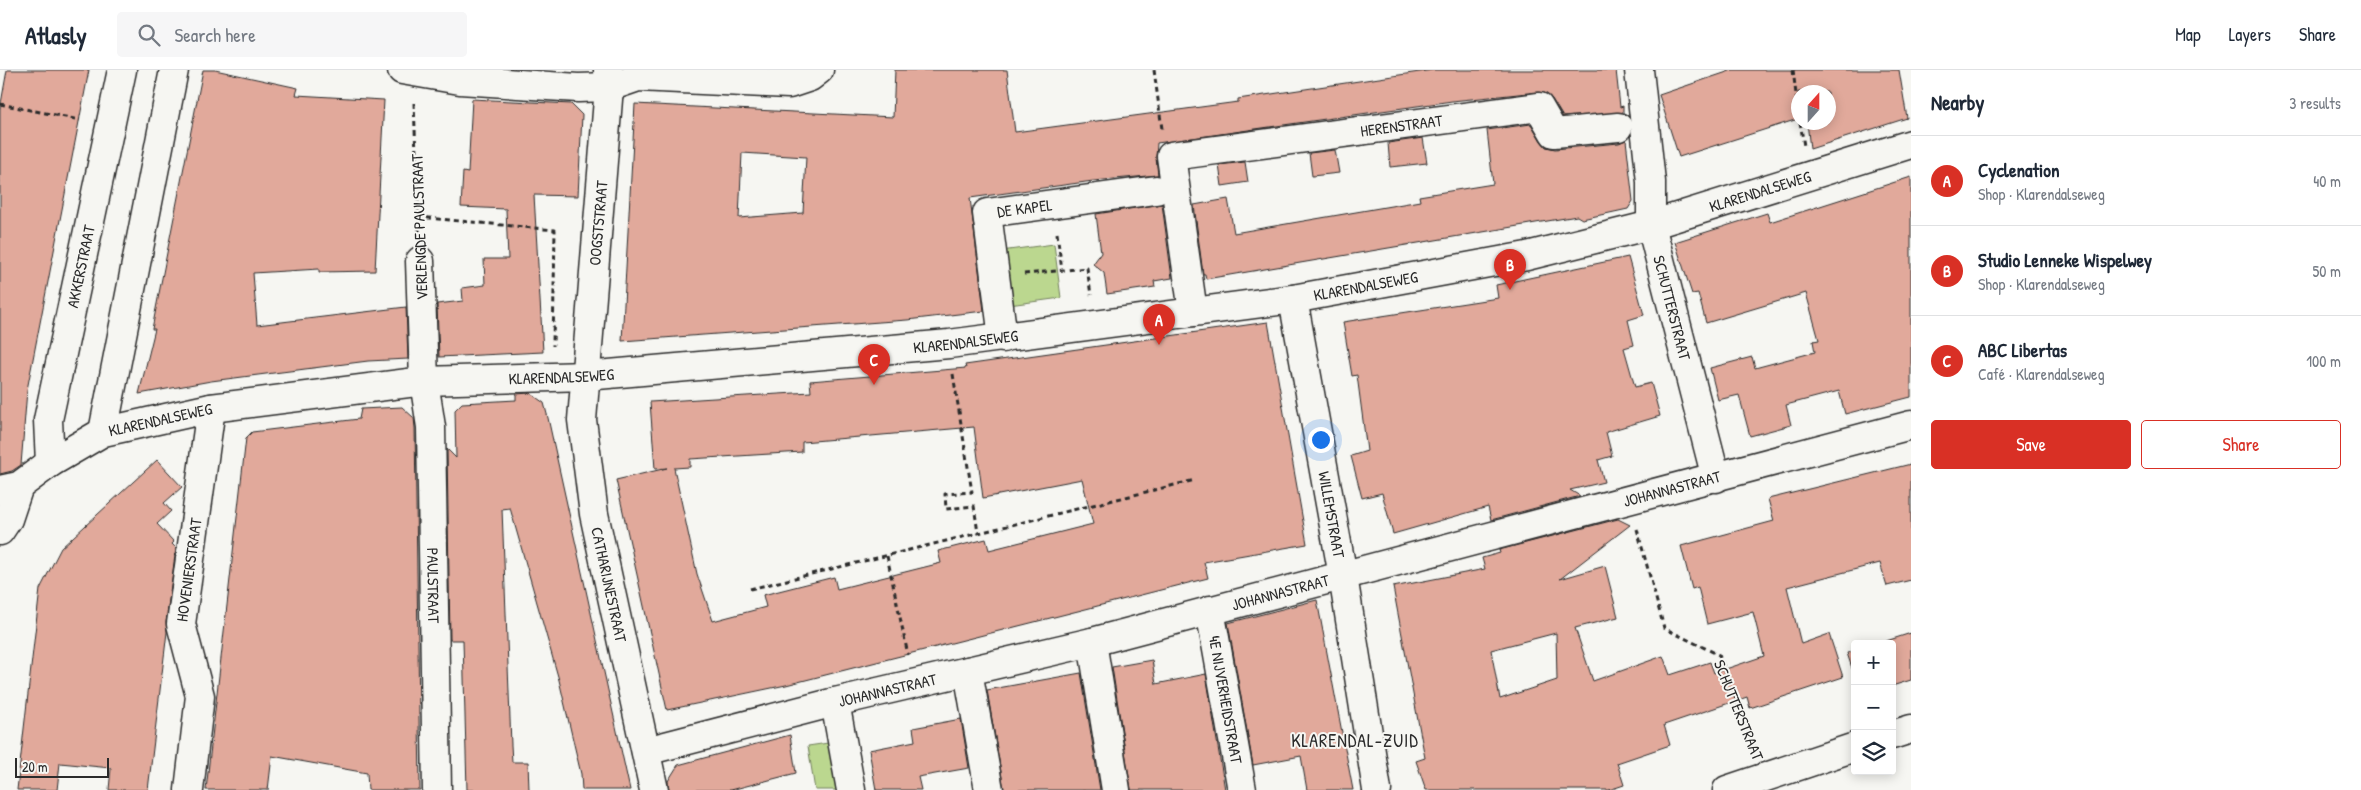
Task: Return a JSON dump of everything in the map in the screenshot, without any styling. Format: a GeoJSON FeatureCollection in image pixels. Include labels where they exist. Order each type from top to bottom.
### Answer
{"type":"FeatureCollection","features":[{"type":"Feature","properties":{"kind":"street","name":"AKKERSTRAAT"},"geometry":{"type":"LineString","coordinates":[[50,463],[48,420],[122,70]]}},
{"type":"Feature","properties":{"kind":"street"},"geometry":{"type":"LineString","coordinates":[[103,432],[174,70]]}},
{"type":"Feature","properties":{"kind":"street"},"geometry":{"type":"LineString","coordinates":[[409,71],[470,81],[578,88],[609,79],[638,77],[789,84],[810,77],[819,70]]}},
{"type":"Feature","properties":{"kind":"street"},"geometry":{"type":"LineString","coordinates":[[1639,70],[1651,182],[1651,225]]}},
{"type":"Feature","properties":{"kind":"street","name":"OOGSTSTRAAT"},"geometry":{"type":"LineString","coordinates":[[586,376],[609,79]]}},
{"type":"Feature","properties":{"kind":"street","name":"HERENSTRAAT"},"geometry":{"type":"LineString","coordinates":[[1171,156],[1538,106],[1554,133],[1618,127]]}},
{"type":"Feature","properties":{"kind":"street","name":"KLARENDALSEWEG"},"geometry":{"type":"LineString","coordinates":[[0,531],[8,519],[10,488],[103,432],[211,408],[424,381],[586,376],[949,344],[1293,299],[1527,256],[1651,225],[1911,144]]}},
{"type":"Feature","properties":{"kind":"street"},"geometry":{"type":"LineString","coordinates":[[1171,156],[1193,312]]}},
{"type":"Feature","properties":{"kind":"street","name":"DE KAPEL"},"geometry":{"type":"LineString","coordinates":[[1003,338],[988,213],[1156,190]]}},
{"type":"Feature","properties":{"kind":"street","name":"SCHUTTERSTRAAT"},"geometry":{"type":"LineString","coordinates":[[1651,225],[1716,478]]}},
{"type":"Feature","properties":{"kind":"street","name":"VERLENGDE PAULSTRAAT"},"geometry":{"type":"LineString","coordinates":[[420,261],[424,381]]}},
{"type":"Feature","properties":{"kind":"street","name":"WILLEMSTRAAT"},"geometry":{"type":"LineString","coordinates":[[1293,299],[1343,576],[1377,790]]}},
{"type":"Feature","properties":{"kind":"street","name":"CATHARIJNESTRAAT"},"geometry":{"type":"LineString","coordinates":[[586,376],[582,420],[594,514],[654,790]]}},
{"type":"Feature","properties":{"kind":"street","name":"PAULSTRAAT"},"geometry":{"type":"LineString","coordinates":[[424,381],[431,427],[437,790]]}},
{"type":"Feature","properties":{"kind":"street","name":"HOVENIERSTRAAT"},"geometry":{"type":"LineString","coordinates":[[189,790],[200,696],[181,624],[211,408]]}},
{"type":"Feature","properties":{"kind":"street","name":"JOHANNASTRAAT"},"geometry":{"type":"LineString","coordinates":[[646,751],[835,702],[915,685],[1092,642],[1911,425]]}},
{"type":"Feature","properties":{"kind":"street","name":"4E NIJVERHEIDSTRAAT"},"geometry":{"type":"LineString","coordinates":[[1210,610],[1242,790]]}},
{"type":"Feature","properties":{"kind":"street"},"geometry":{"type":"LineString","coordinates":[[1092,642],[1116,790]]}},
{"type":"Feature","properties":{"kind":"street"},"geometry":{"type":"LineString","coordinates":[[968,671],[989,790]]}},
{"type":"Feature","properties":{"kind":"street"},"geometry":{"type":"LineString","coordinates":[[835,702],[851,790]]}},
{"type":"Feature","properties":{"kind":"street"},"geometry":{"type":"LineString","coordinates":[[1896,734],[1911,729]]}},
{"type":"Feature","properties":{"kind":"street"},"geometry":{"type":"LineString","coordinates":[[1727,790],[1766,776],[1797,779],[1851,749]]}},
{"type":"Feature","properties":{"kind":"path"},"geometry":{"type":"LineString","coordinates":[[1154,70],[1164,144],[1171,156]]}},
{"type":"Feature","properties":{"kind":"path"},"geometry":{"type":"LineString","coordinates":[[1793,70],[1795,85]]}},
{"type":"Feature","properties":{"kind":"path","name":"VERLENGDE PAULSTRAAT"},"geometry":{"type":"LineString","coordinates":[[409,71],[420,261]]}},
{"type":"Feature","properties":{"kind":"path"},"geometry":{"type":"LineString","coordinates":[[0,104],[111,125]]}},
{"type":"Feature","properties":{"kind":"path"},"geometry":{"type":"LineString","coordinates":[[418,217],[555,230],[553,377]]}},
{"type":"Feature","properties":{"kind":"path"},"geometry":{"type":"LineString","coordinates":[[1058,238],[1062,270]]}},
{"type":"Feature","properties":{"kind":"path"},"geometry":{"type":"LineString","coordinates":[[996,277],[1087,268],[1095,326]]}},
{"type":"Feature","properties":{"kind":"path"},"geometry":{"type":"LineString","coordinates":[[949,344],[972,492],[945,494],[946,509],[974,506],[978,533]]}},
{"type":"Feature","properties":{"kind":"path"},"geometry":{"type":"LineString","coordinates":[[750,589],[1194,480]]}},
{"type":"Feature","properties":{"kind":"path","name":"SCHUTTERSTRAAT"},"geometry":{"type":"LineString","coordinates":[[1630,500],[1664,628],[1719,655],[1766,776]]}},
{"type":"Feature","properties":{"kind":"path"},"geometry":{"type":"LineString","coordinates":[[887,556],[915,685]]}},
{"type":"Feature","properties":{"kind":"green space"},"geometry":{"type":"Polygon","coordinates":[[[1054,244],[1061,298],[1009,305],[1001,251],[1054,244]]]}},
{"type":"Feature","properties":{"kind":"green space"},"geometry":{"type":"Polygon","coordinates":[[[835,742],[843,790],[815,790],[808,746],[835,742]]]}},
{"type":"Feature","properties":{"kind":"building"},"geometry":{"type":"Polygon","coordinates":[[[7,70],[89,70],[27,390],[21,465],[12,471],[0,474],[0,109],[7,70]]]}},
{"type":"Feature","properties":{"kind":"building"},"geometry":{"type":"Polygon","coordinates":[[[203,70],[215,70],[298,88],[296,95],[384,100],[375,271],[319,272],[319,269],[253,273],[257,325],[406,307],[408,359],[368,361],[211,381],[139,394],[155,329],[152,329],[203,70]]]}},
{"type":"Feature","properties":{"kind":"building"},"geometry":{"type":"Polygon","coordinates":[[[895,70],[1007,70],[1015,132],[1238,102],[1238,99],[1433,70],[1616,70],[1620,107],[1623,106],[1623,113],[1563,117],[1552,99],[1545,93],[1537,92],[1452,101],[1157,143],[1158,175],[1093,181],[970,198],[984,311],[907,320],[622,341],[635,104],[893,117],[895,70]],[[742,153],[739,218],[803,213],[806,157],[742,153]]]}},
{"type":"Feature","properties":{"kind":"building"},"geometry":{"type":"Polygon","coordinates":[[[1733,70],[1899,70],[1907,118],[1810,149],[1808,130],[1836,130],[1836,85],[1791,85],[1791,121],[1679,157],[1659,95],[1733,70]]]}},
{"type":"Feature","properties":{"kind":"building"},"geometry":{"type":"Polygon","coordinates":[[[472,99],[571,104],[582,115],[578,196],[534,195],[543,352],[439,357],[437,304],[463,301],[462,288],[485,285],[484,259],[508,259],[506,209],[461,207],[463,172],[468,173],[472,99]]]}},
{"type":"Feature","properties":{"kind":"building"},"geometry":{"type":"Polygon","coordinates":[[[1531,124],[1546,147],[1555,149],[1619,143],[1626,140],[1633,201],[1628,209],[1582,219],[1577,216],[1206,279],[1205,274],[1203,274],[1194,205],[1228,199],[1234,233],[1420,201],[1419,196],[1493,184],[1487,130],[1531,124]]]}},
{"type":"Feature","properties":{"kind":"building"},"geometry":{"type":"Polygon","coordinates":[[[1423,138],[1427,163],[1390,167],[1388,143],[1423,138]]]}},
{"type":"Feature","properties":{"kind":"building"},"geometry":{"type":"Polygon","coordinates":[[[1335,150],[1339,173],[1312,176],[1309,153],[1335,150]]]}},
{"type":"Feature","properties":{"kind":"building"},"geometry":{"type":"Polygon","coordinates":[[[1245,162],[1248,182],[1222,186],[1219,165],[1245,162]]]}},
{"type":"Feature","properties":{"kind":"building"},"geometry":{"type":"Polygon","coordinates":[[[1911,177],[1911,397],[1845,414],[1839,391],[1786,405],[1791,425],[1750,436],[1739,395],[1718,400],[1710,368],[1752,357],[1755,368],[1815,352],[1813,341],[1819,340],[1806,293],[1706,323],[1698,293],[1692,294],[1675,242],[1767,213],[1770,222],[1911,177]]]}},
{"type":"Feature","properties":{"kind":"building"},"geometry":{"type":"Polygon","coordinates":[[[1162,204],[1172,278],[1154,281],[1155,287],[1107,294],[1104,273],[1093,264],[1101,253],[1096,214],[1162,204]]]}},
{"type":"Feature","properties":{"kind":"building"},"geometry":{"type":"Polygon","coordinates":[[[1628,257],[1644,315],[1628,320],[1634,345],[1624,348],[1635,387],[1651,383],[1660,416],[1606,432],[1612,456],[1598,460],[1604,482],[1570,490],[1580,496],[1491,520],[1488,507],[1393,534],[1382,493],[1362,498],[1351,456],[1367,451],[1357,375],[1352,376],[1343,322],[1498,298],[1496,285],[1628,257]]]}},
{"type":"Feature","properties":{"kind":"building"},"geometry":{"type":"Polygon","coordinates":[[[1268,322],[1307,544],[1204,562],[1208,578],[786,685],[667,710],[616,480],[667,468],[655,469],[650,402],[811,392],[810,381],[966,368],[965,365],[1268,322]],[[974,427],[802,442],[802,452],[690,459],[690,467],[674,468],[697,574],[713,621],[766,607],[763,595],[834,577],[837,589],[941,563],[938,551],[986,539],[989,550],[1093,524],[1082,479],[983,498],[974,427]]]}},
{"type":"Feature","properties":{"kind":"building"},"geometry":{"type":"Polygon","coordinates":[[[530,393],[544,403],[548,418],[630,790],[582,790],[581,774],[559,680],[510,508],[502,509],[512,762],[528,762],[529,790],[467,790],[463,640],[450,640],[447,449],[456,458],[455,410],[462,403],[516,400],[516,394],[530,393]]]}},
{"type":"Feature","properties":{"kind":"building"},"geometry":{"type":"Polygon","coordinates":[[[402,407],[414,418],[415,428],[420,790],[368,790],[367,773],[272,756],[268,790],[206,790],[246,438],[252,432],[359,419],[361,409],[402,407]]]}},
{"type":"Feature","properties":{"kind":"building"},"geometry":{"type":"Polygon","coordinates":[[[157,460],[182,487],[164,503],[171,511],[157,524],[174,542],[172,544],[176,548],[148,790],[109,790],[111,768],[60,763],[57,790],[17,790],[40,589],[61,548],[157,460]]]}},
{"type":"Feature","properties":{"kind":"building"},"geometry":{"type":"Polygon","coordinates":[[[1911,464],[1911,580],[1887,586],[1880,563],[1787,587],[1801,644],[1829,634],[1843,677],[1750,708],[1747,697],[1664,725],[1670,745],[1617,763],[1624,785],[1609,790],[1426,790],[1416,761],[1425,758],[1393,587],[1485,569],[1482,558],[1500,553],[1499,550],[1618,519],[1630,525],[1560,579],[1605,566],[1618,617],[1575,628],[1593,681],[1663,656],[1670,675],[1710,662],[1714,673],[1764,656],[1753,612],[1707,624],[1698,587],[1692,589],[1681,546],[1774,521],[1768,499],[1911,464]],[[1556,633],[1491,650],[1500,699],[1557,680],[1556,633]]]}},
{"type":"Feature","properties":{"kind":"building"},"geometry":{"type":"Polygon","coordinates":[[[1317,600],[1353,790],[1307,790],[1301,756],[1253,765],[1228,623],[1317,600]]]}},
{"type":"Feature","properties":{"kind":"building"},"geometry":{"type":"Polygon","coordinates":[[[1911,633],[1911,680],[1896,685],[1896,640],[1889,640],[1911,633]]]}},
{"type":"Feature","properties":{"kind":"building"},"geometry":{"type":"Polygon","coordinates":[[[1851,652],[1851,665],[1847,653],[1851,652]]]}},
{"type":"Feature","properties":{"kind":"building"},"geometry":{"type":"Polygon","coordinates":[[[1152,660],[1156,684],[1206,674],[1225,790],[1131,790],[1112,667],[1152,660]]]}},
{"type":"Feature","properties":{"kind":"building"},"geometry":{"type":"Polygon","coordinates":[[[1081,673],[1100,790],[1004,790],[987,690],[1081,673]]]}},
{"type":"Feature","properties":{"kind":"building"},"geometry":{"type":"Polygon","coordinates":[[[961,719],[969,768],[918,777],[921,790],[876,790],[869,750],[915,741],[913,728],[961,719]]]}},
{"type":"Feature","properties":{"kind":"building"},"geometry":{"type":"Polygon","coordinates":[[[790,735],[796,773],[731,790],[669,790],[668,781],[678,765],[790,735]]]}},
{"type":"Feature","properties":{"kind":"place","name":"Studio Lenneke Wispelwey"},"geometry":{"type":"Point","coordinates":[1510,290]}},
{"type":"Feature","properties":{"kind":"place","name":"Cyclenation"},"geometry":{"type":"Point","coordinates":[1159,345]}},
{"type":"Feature","properties":{"kind":"place","name":"ABC Libertas"},"geometry":{"type":"Point","coordinates":[874,385]}},
{"type":"Feature","properties":{"kind":"district","name":"KLARENDAL-ZUID"},"geometry":{"type":"Point","coordinates":[1355,741]}}]}
